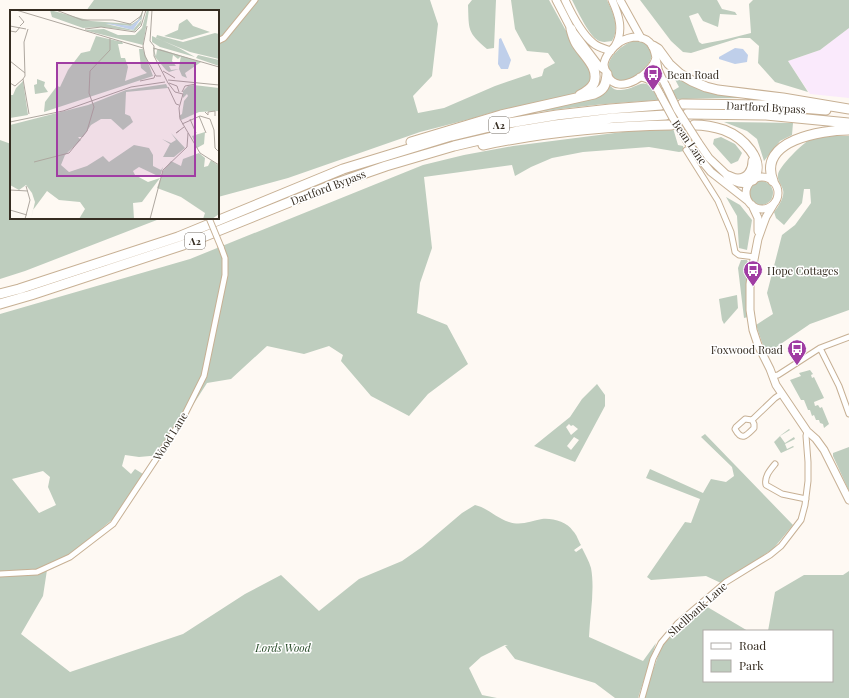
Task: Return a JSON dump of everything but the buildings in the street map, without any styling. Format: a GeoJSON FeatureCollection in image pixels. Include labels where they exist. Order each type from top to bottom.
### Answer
{"type":"FeatureCollection","features":[{"type":"Feature","properties":{"kind":"highway"},"geometry":{"type":"LineString","coordinates":[[571,29],[575,42],[590,62],[595,75],[594,82],[590,88],[575,98]]}},
{"type":"Feature","properties":{"kind":"highway"},"geometry":{"type":"LineString","coordinates":[[653,46],[658,49],[669,64],[677,71],[692,81],[706,87],[849,109]]}},
{"type":"Feature","properties":{"kind":"highway"},"geometry":{"type":"LineString","coordinates":[[343,169],[426,137],[501,115],[593,94],[602,90],[606,84],[606,73]]}},
{"type":"Feature","properties":{"kind":"highway","name":"Dartford Bypass"},"geometry":{"type":"LineString","coordinates":[[0,294],[178,237],[343,169],[451,136],[504,124],[558,115],[661,101]]}},
{"type":"Feature","properties":{"kind":"highway","name":"Dartford Bypass"},"geometry":{"type":"LineString","coordinates":[[682,104],[765,105],[849,112]]}},
{"type":"Feature","properties":{"kind":"highway","name":"Dartford Bypass"},"geometry":{"type":"LineString","coordinates":[[687,114],[766,115],[849,123]]}},
{"type":"Feature","properties":{"kind":"highway","name":"Dartford Bypass"},"geometry":{"type":"LineString","coordinates":[[0,304],[183,245],[337,183],[386,166],[454,146],[518,131],[613,118],[666,115]]}},
{"type":"Feature","properties":{"kind":"highway","name":"A2"},"geometry":{"type":"LineString","coordinates":[[386,166],[406,165],[452,152],[522,138],[600,128],[671,125]]}},
{"type":"Feature","properties":{"kind":"highway"},"geometry":{"type":"LineString","coordinates":[[694,125],[714,127],[729,132],[743,142],[754,156],[756,176],[752,181]]}},
{"type":"Feature","properties":{"kind":"highway"},"geometry":{"type":"LineString","coordinates":[[773,181],[771,171],[773,161],[780,151],[788,144],[802,137],[819,132],[849,130]]}},
{"type":"Feature","properties":{"kind":"highway"},"geometry":{"type":"LineString","coordinates":[[728,176],[738,179],[748,175],[753,164],[752,153]]}},
{"type":"Feature","properties":{"kind":"main road"},"geometry":{"type":"LineString","coordinates":[[556,0],[571,29],[612,81],[621,84],[630,83],[651,69],[655,63],[656,57],[653,46],[648,41],[641,38],[627,38],[611,51]]}},
{"type":"Feature","properties":{"kind":"main road"},"geometry":{"type":"LineString","coordinates":[[565,0],[590,41],[611,51]]}},
{"type":"Feature","properties":{"kind":"main road"},"geometry":{"type":"LineString","coordinates":[[606,73],[605,62],[616,44],[620,28],[618,14],[612,0]]}},
{"type":"Feature","properties":{"kind":"main road"},"geometry":{"type":"LineString","coordinates":[[620,0],[641,38]]}},
{"type":"Feature","properties":{"kind":"main road","name":"Bean Lane"},"geometry":{"type":"LineString","coordinates":[[656,57],[660,73],[681,116],[710,158],[729,178],[738,183],[745,184],[752,181]]}},
{"type":"Feature","properties":{"kind":"main road","name":"Bean Lane"},"geometry":{"type":"LineString","coordinates":[[640,77],[648,78],[652,82],[661,101],[687,141],[708,168],[750,204],[758,222],[758,239],[750,284],[751,322],[758,345],[781,394],[807,431],[816,438],[828,455],[849,500]]}},
{"type":"Feature","properties":{"kind":"main road"},"geometry":{"type":"LineString","coordinates":[[762,177],[773,181],[778,192],[775,202],[764,209],[750,204],[746,194],[747,187],[752,181],[762,177]]}},
{"type":"Feature","properties":{"kind":"main road","name":"Bean Lane"},"geometry":{"type":"LineString","coordinates":[[758,239],[765,219],[775,202]]}},
{"type":"Feature","properties":{"kind":"street"},"geometry":{"type":"LineString","coordinates":[[219,40],[224,38],[255,0]]}},
{"type":"Feature","properties":{"kind":"street","name":"Bean Lane"},"geometry":{"type":"LineString","coordinates":[[686,151],[718,201],[731,232],[735,252],[739,255],[755,257]]}},
{"type":"Feature","properties":{"kind":"street"},"geometry":{"type":"LineString","coordinates":[[718,201],[724,198]]}},
{"type":"Feature","properties":{"kind":"street","name":"Wood Lane"},"geometry":{"type":"LineString","coordinates":[[0,574],[37,572],[70,557],[113,524],[182,420],[204,376],[225,275],[225,258],[209,219]]}},
{"type":"Feature","properties":{"kind":"street"},"geometry":{"type":"LineString","coordinates":[[773,376],[778,375],[820,348],[849,338]]}},
{"type":"Feature","properties":{"kind":"street"},"geometry":{"type":"LineString","coordinates":[[820,348],[839,386],[849,414]]}},
{"type":"Feature","properties":{"kind":"street"},"geometry":{"type":"LineString","coordinates":[[752,420],[774,398],[781,394]]}},
{"type":"Feature","properties":{"kind":"street","name":"Shellbank Lane"},"geometry":{"type":"LineString","coordinates":[[642,698],[653,659],[661,643],[677,624],[726,582],[754,566],[781,546],[801,520],[806,499],[808,474],[807,431]]}},
{"type":"Feature","properties":{"kind":"street"},"geometry":{"type":"LineString","coordinates":[[775,464],[767,475],[766,485],[772,490],[782,494],[806,499]]}},
{"type":"Feature","properties":{"kind":"shaded area"},"geometry":{"type":"Polygon","coordinates":[[[849,28],[849,98],[810,94],[788,61],[820,50],[849,28]]]}},
{"type":"Feature","properties":{"kind":"green space"},"geometry":{"type":"Polygon","coordinates":[[[94,0],[430,0],[438,24],[432,76],[413,96],[418,113],[444,108],[495,86],[530,74],[532,79],[542,76],[544,69],[555,63],[548,53],[527,51],[515,29],[511,0],[549,0],[592,72],[590,83],[582,91],[570,96],[500,112],[493,112],[420,132],[288,178],[219,197],[219,10],[87,10],[94,0]]]}},
{"type":"Feature","properties":{"kind":"green space"},"geometry":{"type":"Polygon","coordinates":[[[472,0],[496,0],[494,48],[487,49],[470,30],[468,5],[472,0]]]}},
{"type":"Feature","properties":{"kind":"green space"},"geometry":{"type":"Polygon","coordinates":[[[572,0],[607,0],[616,25],[612,41],[602,42],[593,36],[572,0]]]}},
{"type":"Feature","properties":{"kind":"green space"},"geometry":{"type":"Polygon","coordinates":[[[640,0],[717,0],[722,9],[735,12],[737,15],[720,14],[718,27],[703,21],[698,13],[689,16],[699,42],[702,44],[751,33],[749,4],[753,0],[849,0],[849,28],[820,50],[788,61],[808,92],[775,82],[758,63],[759,46],[750,38],[739,38],[691,53],[683,52],[671,41],[640,0]]]}},
{"type":"Feature","properties":{"kind":"green space"},"geometry":{"type":"Polygon","coordinates":[[[636,40],[647,45],[651,51],[651,59],[639,74],[631,79],[622,81],[615,79],[610,73],[608,67],[613,55],[624,45],[636,40]]]}},
{"type":"Feature","properties":{"kind":"green space"},"geometry":{"type":"Polygon","coordinates":[[[670,70],[744,98],[628,102],[543,111],[514,116],[609,85],[615,89],[621,90],[644,83],[652,88],[656,95],[674,90],[679,87],[670,70]]]}},
{"type":"Feature","properties":{"kind":"green space"},"geometry":{"type":"Polygon","coordinates":[[[724,122],[793,123],[792,135],[780,141],[764,161],[757,139],[747,131],[724,122]]]}},
{"type":"Feature","properties":{"kind":"green space","name":"Lords Wood"},"geometry":{"type":"Polygon","coordinates":[[[654,128],[673,128],[678,145],[683,146],[684,151],[679,152],[649,147],[583,152],[552,158],[515,176],[512,165],[424,177],[432,248],[420,283],[417,313],[447,325],[468,364],[428,394],[409,416],[371,396],[341,361],[343,355],[329,346],[304,354],[267,346],[231,379],[207,383],[161,455],[139,457],[125,455],[122,466],[131,474],[135,469],[143,474],[113,519],[76,550],[47,570],[43,596],[21,634],[70,672],[183,634],[245,594],[281,575],[319,611],[359,579],[402,561],[422,547],[462,513],[475,505],[513,523],[551,519],[559,521],[570,528],[581,545],[574,550],[576,552],[582,548],[591,568],[592,593],[589,637],[643,661],[656,643],[638,698],[615,698],[595,683],[515,659],[505,646],[508,646],[505,645],[481,657],[469,668],[482,695],[497,698],[0,698],[0,314],[190,259],[423,165],[464,155],[513,146],[654,128]],[[43,471],[12,479],[39,513],[56,505],[48,487],[50,477],[43,471]]]}},
{"type":"Feature","properties":{"kind":"green space"},"geometry":{"type":"Polygon","coordinates":[[[833,136],[849,136],[849,310],[810,324],[766,354],[756,325],[773,314],[767,293],[782,235],[795,225],[811,203],[810,189],[804,189],[802,203],[784,225],[776,218],[774,212],[783,196],[782,188],[778,179],[779,171],[797,150],[811,139],[833,136]]]}},
{"type":"Feature","properties":{"kind":"green space"},"geometry":{"type":"Polygon","coordinates":[[[721,137],[735,144],[742,153],[738,161],[731,164],[713,144],[714,139],[721,137]]]}},
{"type":"Feature","properties":{"kind":"green space"},"geometry":{"type":"Polygon","coordinates":[[[0,140],[10,144],[10,219],[159,219],[25,271],[0,279],[0,140]]]}},
{"type":"Feature","properties":{"kind":"green space"},"geometry":{"type":"Polygon","coordinates":[[[761,181],[766,182],[772,188],[772,198],[766,204],[761,205],[756,204],[750,198],[749,193],[750,188],[756,182],[761,181]]]}},
{"type":"Feature","properties":{"kind":"green space"},"geometry":{"type":"Polygon","coordinates":[[[726,197],[740,205],[752,220],[747,250],[739,248],[737,216],[726,197]]]}},
{"type":"Feature","properties":{"kind":"green space"},"geometry":{"type":"Polygon","coordinates":[[[741,260],[747,260],[749,265],[748,317],[744,318],[738,268],[741,260]]]}},
{"type":"Feature","properties":{"kind":"green space"},"geometry":{"type":"Polygon","coordinates":[[[737,295],[738,308],[724,324],[719,299],[737,295]]]}},
{"type":"Feature","properties":{"kind":"green space"},"geometry":{"type":"Polygon","coordinates":[[[810,370],[813,374],[811,375],[812,378],[814,377],[824,398],[814,402],[815,406],[818,405],[820,408],[822,407],[829,424],[824,428],[823,424],[820,423],[819,420],[816,420],[814,415],[812,416],[804,400],[801,400],[790,380],[801,376],[799,373],[810,370]]]}},
{"type":"Feature","properties":{"kind":"green space"},"geometry":{"type":"Polygon","coordinates":[[[597,384],[605,395],[605,406],[575,462],[534,446],[570,417],[582,399],[597,384]],[[569,424],[566,427],[571,435],[578,429],[569,424]],[[574,437],[567,446],[571,450],[579,440],[574,437]]]}},
{"type":"Feature","properties":{"kind":"green space"},"geometry":{"type":"Polygon","coordinates":[[[705,434],[793,525],[773,549],[721,583],[706,576],[651,580],[647,577],[685,522],[691,523],[700,499],[646,478],[650,469],[703,493],[711,479],[726,482],[734,476],[732,467],[701,437],[705,434]]]}},
{"type":"Feature","properties":{"kind":"green space"},"geometry":{"type":"Polygon","coordinates":[[[780,436],[785,443],[794,437],[795,439],[785,444],[787,449],[793,446],[794,447],[781,453],[774,442],[780,436]]]}},
{"type":"Feature","properties":{"kind":"green space"},"geometry":{"type":"Polygon","coordinates":[[[849,447],[849,491],[833,453],[849,447]]]}},
{"type":"Feature","properties":{"kind":"green space"},"geometry":{"type":"Polygon","coordinates":[[[849,571],[849,698],[643,698],[662,645],[704,605],[746,630],[703,630],[703,682],[833,682],[833,630],[768,630],[775,592],[804,575],[843,575],[849,571]]]}},
{"type":"Feature","properties":{"kind":"water"},"geometry":{"type":"Polygon","coordinates":[[[501,38],[511,60],[508,69],[501,69],[498,64],[499,39],[501,38]]]}},
{"type":"Feature","properties":{"kind":"water"},"geometry":{"type":"Polygon","coordinates":[[[735,48],[743,49],[748,55],[747,62],[735,64],[719,59],[719,57],[735,48]]]}},
{"type":"Feature","properties":{"kind":"place","name":"Bean Road"},"geometry":{"type":"Point","coordinates":[653,91]}},
{"type":"Feature","properties":{"kind":"place","name":"Hope Cottages"},"geometry":{"type":"Point","coordinates":[753,287]}},
{"type":"Feature","properties":{"kind":"place","name":"Foxwood Road"},"geometry":{"type":"Point","coordinates":[797,366]}}]}
